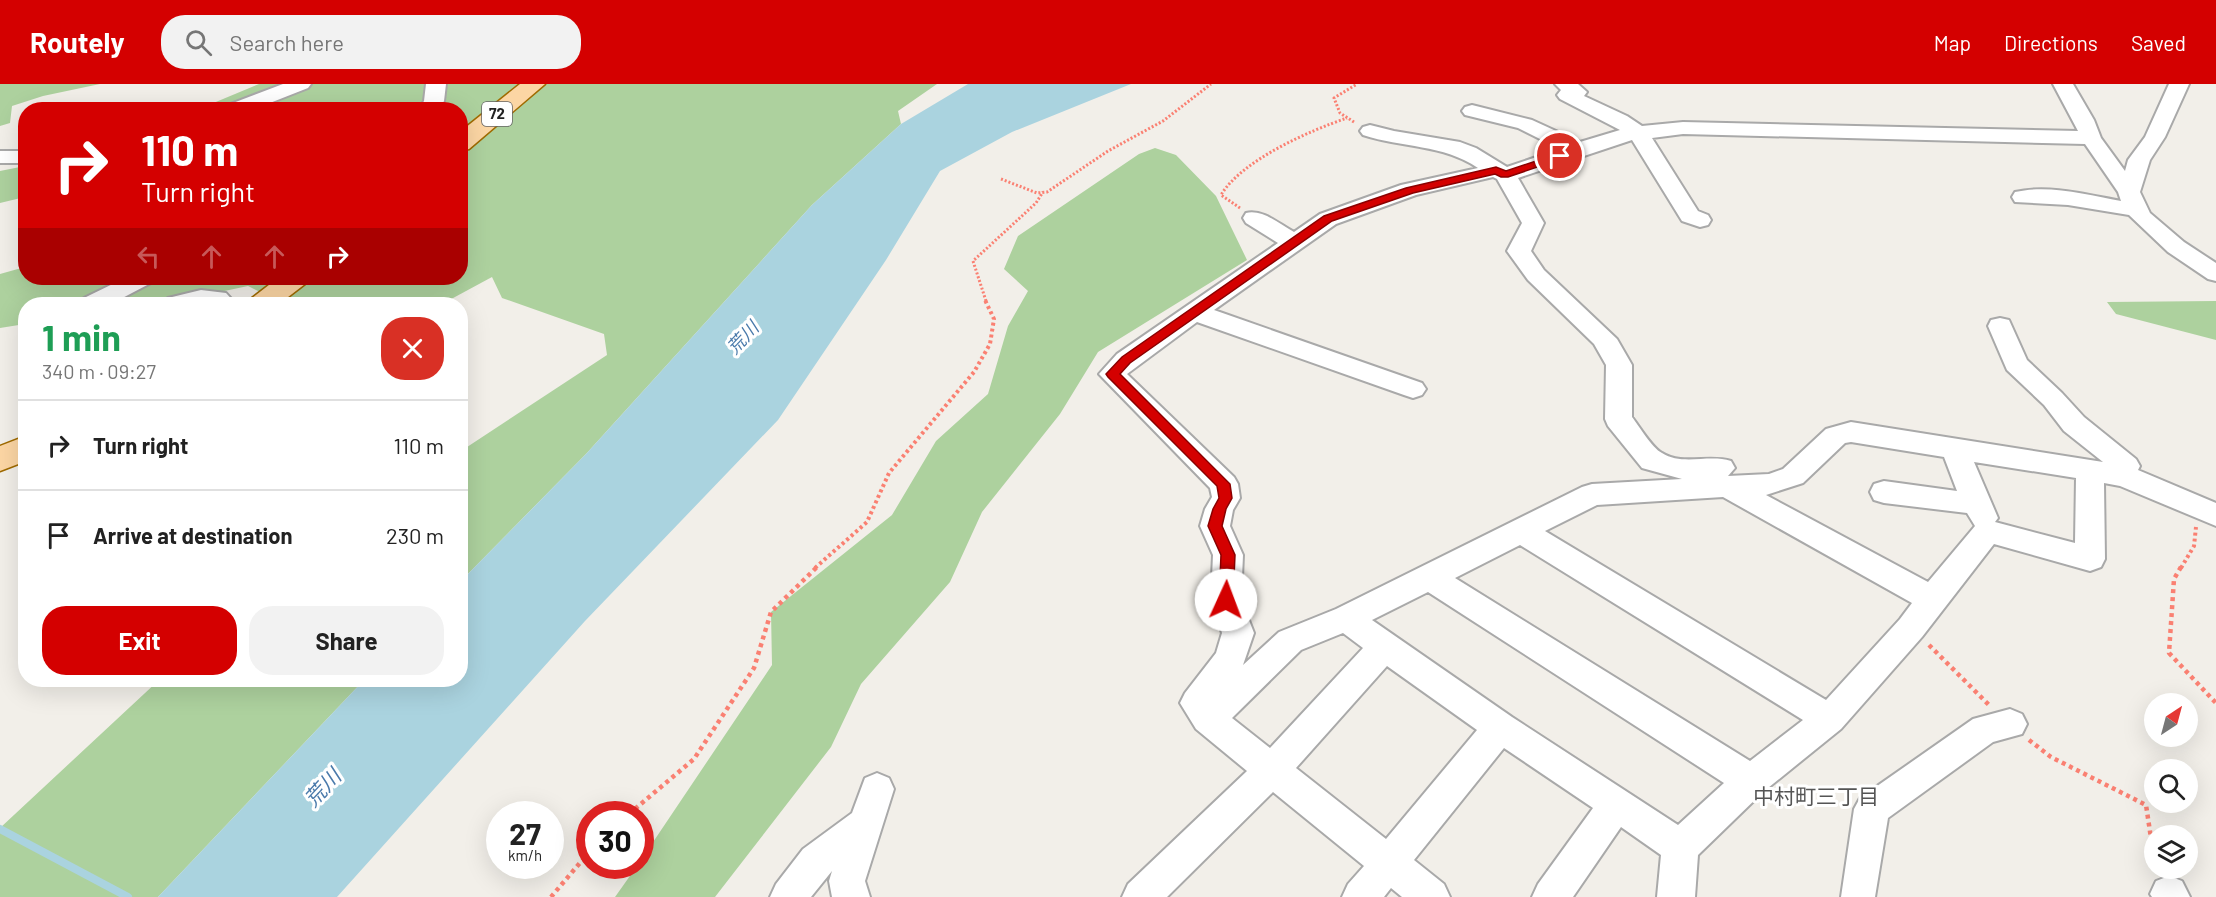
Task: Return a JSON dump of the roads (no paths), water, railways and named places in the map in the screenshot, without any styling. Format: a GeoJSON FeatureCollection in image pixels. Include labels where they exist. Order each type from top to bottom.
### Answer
{"type":"FeatureCollection","features":[{"type":"Feature","properties":{"kind":"main road","name":"72"},"geometry":{"type":"LineString","coordinates":[[468,138],[534,84]]}},
{"type":"Feature","properties":{"kind":"main road"},"geometry":{"type":"LineString","coordinates":[[271,297],[286,285]]}},
{"type":"Feature","properties":{"kind":"main road"},"geometry":{"type":"LineString","coordinates":[[0,459],[18,451]]}},
{"type":"Feature","properties":{"kind":"street"},"geometry":{"type":"LineString","coordinates":[[254,102],[302,84]]}},
{"type":"Feature","properties":{"kind":"street"},"geometry":{"type":"LineString","coordinates":[[433,102],[436,84]]}},
{"type":"Feature","properties":{"kind":"street"},"geometry":{"type":"LineString","coordinates":[[1565,84],[1577,92],[1567,95],[1620,120],[1638,133],[1690,216],[1700,220]]}},
{"type":"Feature","properties":{"kind":"street"},"geometry":{"type":"LineString","coordinates":[[2063,84],[2084,120],[2091,138],[2142,218],[2176,247],[2216,274]]}},
{"type":"Feature","properties":{"kind":"street"},"geometry":{"type":"LineString","coordinates":[[2132,201],[2139,160],[2155,137],[2179,84]]}},
{"type":"Feature","properties":{"kind":"street"},"geometry":{"type":"LineString","coordinates":[[1472,111],[1525,124],[1579,150]]}},
{"type":"Feature","properties":{"kind":"street"},"geometry":{"type":"LineString","coordinates":[[1431,897],[1208,719],[1197,704],[1230,659],[1238,633],[1226,600],[1228,555],[1215,526],[1226,498],[1224,484],[1112,374],[1126,360],[1328,219],[1409,190],[1500,172],[1623,135],[1683,128],[2091,138]]}},
{"type":"Feature","properties":{"kind":"street"},"geometry":{"type":"LineString","coordinates":[[1370,131],[1385,137],[1438,143],[1464,150],[1500,172],[1533,223],[1519,251],[1536,275],[1604,339],[1619,365],[1618,419],[1652,461],[1687,470],[1726,468],[1771,484]]}},
{"type":"Feature","properties":{"kind":"street"},"geometry":{"type":"LineString","coordinates":[[0,157],[18,157]]}},
{"type":"Feature","properties":{"kind":"street"},"geometry":{"type":"LineString","coordinates":[[2023,197],[2132,201]]}},
{"type":"Feature","properties":{"kind":"street"},"geometry":{"type":"LineString","coordinates":[[1254,218],[1293,242]]}},
{"type":"Feature","properties":{"kind":"street"},"geometry":{"type":"LineString","coordinates":[[106,297],[130,285]]}},
{"type":"Feature","properties":{"kind":"street"},"geometry":{"type":"LineString","coordinates":[[1196,313],[1413,389]]}},
{"type":"Feature","properties":{"kind":"street"},"geometry":{"type":"LineString","coordinates":[[2000,326],[2016,364],[2053,399],[2074,424],[2126,466]]}},
{"type":"Feature","properties":{"kind":"street"},"geometry":{"type":"LineString","coordinates":[[1208,719],[1290,641],[1347,618],[1592,495],[1771,484],[1793,476],[1836,436],[1851,432],[2125,476],[2207,510]]}},
{"type":"Feature","properties":{"kind":"street"},"geometry":{"type":"LineString","coordinates":[[1954,448],[1988,531]]}},
{"type":"Feature","properties":{"kind":"street"},"geometry":{"type":"LineString","coordinates":[[1988,531],[2090,559],[2090,471]]}},
{"type":"Feature","properties":{"kind":"street"},"geometry":{"type":"LineString","coordinates":[[1726,486],[1932,599]]}},
{"type":"Feature","properties":{"kind":"street"},"geometry":{"type":"LineString","coordinates":[[1884,492],[1977,504]]}},
{"type":"Feature","properties":{"kind":"street"},"geometry":{"type":"LineString","coordinates":[[1521,531],[1829,719]]}},
{"type":"Feature","properties":{"kind":"street"},"geometry":{"type":"LineString","coordinates":[[1677,897],[1680,847],[1751,781],[1829,719],[1911,628],[1988,531]]}},
{"type":"Feature","properties":{"kind":"street"},"geometry":{"type":"LineString","coordinates":[[1429,577],[1751,781]]}},
{"type":"Feature","properties":{"kind":"street"},"geometry":{"type":"LineString","coordinates":[[1347,618],[1500,727],[1615,806],[1680,847]]}},
{"type":"Feature","properties":{"kind":"street"},"geometry":{"type":"LineString","coordinates":[[1141,897],[1272,770],[1384,646]]}},
{"type":"Feature","properties":{"kind":"street"},"geometry":{"type":"LineString","coordinates":[[1857,896],[1872,808],[1985,729],[2010,724]]}},
{"type":"Feature","properties":{"kind":"street"},"geometry":{"type":"LineString","coordinates":[[1361,897],[1500,727]]}},
{"type":"Feature","properties":{"kind":"street"},"geometry":{"type":"LineString","coordinates":[[851,897],[847,881],[863,825],[877,789]]}},
{"type":"Feature","properties":{"kind":"street"},"geometry":{"type":"LineString","coordinates":[[1551,897],[1615,806]]}},
{"type":"Feature","properties":{"kind":"street"},"geometry":{"type":"LineString","coordinates":[[789,897],[816,861],[863,825]]}},
{"type":"Feature","properties":{"kind":"water","name":"荒川"},"geometry":{"type":"Polygon","coordinates":[[[968,84],[1131,84],[1012,132],[940,171],[886,260],[778,420],[585,621],[337,897],[158,897],[357,687],[468,687],[468,574],[586,454],[812,205],[901,124],[968,84]]]}},
{"type":"Feature","properties":{"kind":"waterway"},"geometry":{"type":"LineString","coordinates":[[0,829],[128,897]]}},
{"type":"Feature","properties":{"kind":"district","name":"中村町三丁目"},"geometry":{"type":"Point","coordinates":[1816,797]}}]}
